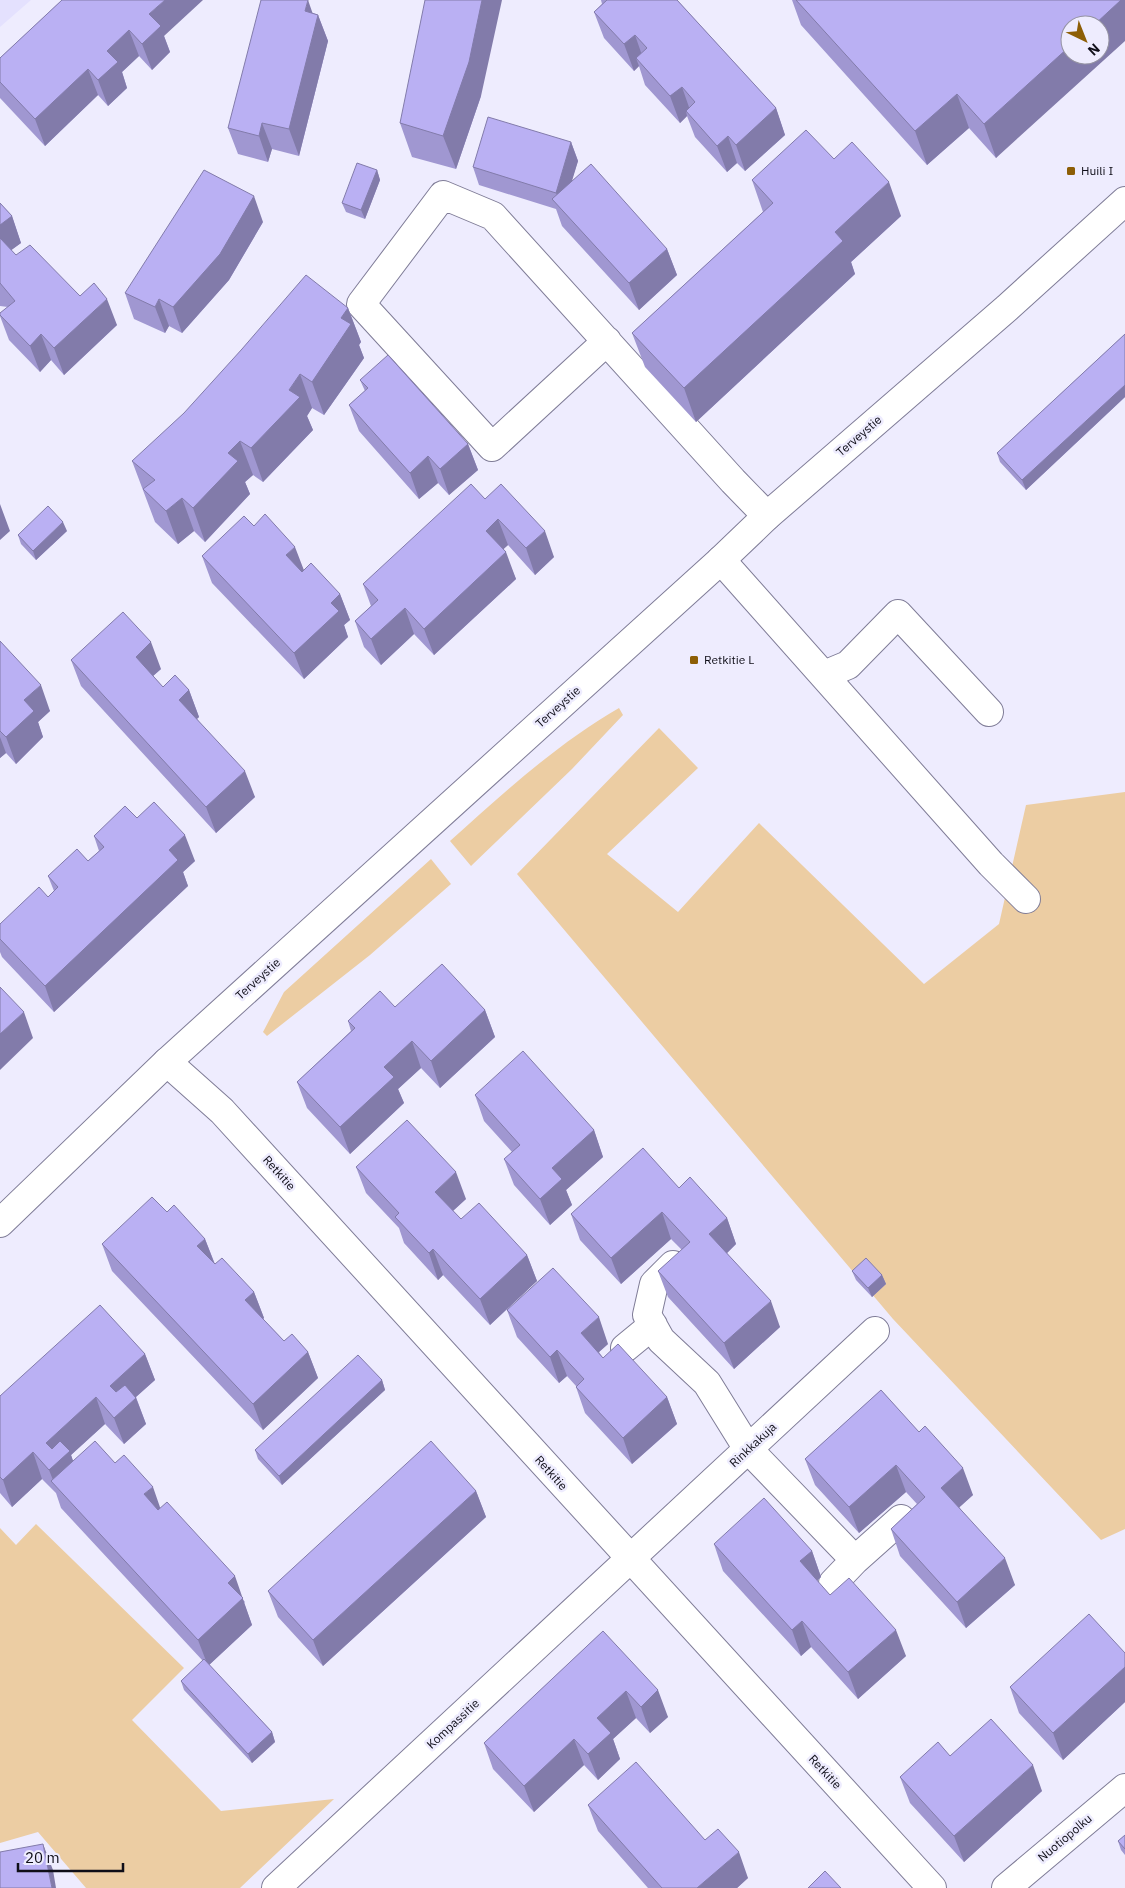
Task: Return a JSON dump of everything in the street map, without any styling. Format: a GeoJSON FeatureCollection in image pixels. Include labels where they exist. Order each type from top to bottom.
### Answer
{"type":"FeatureCollection","features":[{"type":"Feature","properties":{"kind":"street"},"geometry":{"type":"LineString","coordinates":[[607,341],[492,447],[361,304],[443,195],[493,216],[607,341],[732,481],[767,516]]}},
{"type":"Feature","properties":{"kind":"street","name":"Terveystie"},"geometry":{"type":"LineString","coordinates":[[0,1223],[167,1062],[767,516],[1007,308],[1125,201]]}},
{"type":"Feature","properties":{"kind":"street"},"geometry":{"type":"LineString","coordinates":[[720,560],[991,864],[1026,899]]}},
{"type":"Feature","properties":{"kind":"street"},"geometry":{"type":"LineString","coordinates":[[824,675],[848,665],[898,614],[989,712]]}},
{"type":"Feature","properties":{"kind":"street","name":"Retkitie"},"geometry":{"type":"LineString","coordinates":[[167,1062],[222,1111],[932,1888]]}},
{"type":"Feature","properties":{"kind":"street"},"geometry":{"type":"LineString","coordinates":[[673,1265],[654,1284],[648,1314],[661,1340],[707,1384],[748,1449],[855,1560]]}},
{"type":"Feature","properties":{"kind":"street"},"geometry":{"type":"LineString","coordinates":[[625,1348],[653,1325]]}},
{"type":"Feature","properties":{"kind":"street","name":"Rinkkakuja"},"geometry":{"type":"LineString","coordinates":[[631,1559],[875,1331]]}},
{"type":"Feature","properties":{"kind":"street"},"geometry":{"type":"LineString","coordinates":[[832,1583],[901,1519]]}},
{"type":"Feature","properties":{"kind":"street","name":"Kompassitie"},"geometry":{"type":"LineString","coordinates":[[276,1888],[631,1559]]}},
{"type":"Feature","properties":{"kind":"street","name":"Nuotiopolku"},"geometry":{"type":"LineString","coordinates":[[1006,1888],[1125,1788]]}},
{"type":"Feature","properties":{"kind":"shaded area"},"geometry":{"type":"Polygon","coordinates":[[[0,0],[31,0],[0,27],[0,0]]]}},
{"type":"Feature","properties":{"kind":"shaded area"},"geometry":{"type":"Polygon","coordinates":[[[619,708],[623,715],[572,769],[471,866],[450,841],[510,787],[552,753],[619,708]]]}},
{"type":"Feature","properties":{"kind":"shaded area"},"geometry":{"type":"Polygon","coordinates":[[[659,728],[698,768],[607,854],[678,912],[759,823],[924,984],[999,924],[1026,805],[1125,792],[1125,1529],[1101,1540],[893,1319],[517,874],[659,728]]]}},
{"type":"Feature","properties":{"kind":"shaded area"},"geometry":{"type":"Polygon","coordinates":[[[431,859],[451,884],[370,955],[267,1036],[263,1032],[284,992],[431,859]]]}},
{"type":"Feature","properties":{"kind":"shaded area"},"geometry":{"type":"Polygon","coordinates":[[[36,1524],[184,1668],[132,1720],[221,1811],[334,1799],[240,1888],[86,1888],[38,1832],[0,1843],[0,1528],[16,1545],[36,1524]]]}},
{"type":"Feature","properties":{"kind":"building"},"geometry":{"type":"Polygon","coordinates":[[[62,0],[165,0],[149,14],[161,26],[142,44],[129,30],[107,51],[118,62],[98,80],[88,69],[35,119],[0,82],[0,58],[62,0]]]}},
{"type":"Feature","properties":{"kind":"building"},"geometry":{"type":"Polygon","coordinates":[[[261,0],[308,0],[305,11],[318,15],[289,129],[262,123],[259,136],[228,128],[261,0]]]}},
{"type":"Feature","properties":{"kind":"building"},"geometry":{"type":"Polygon","coordinates":[[[425,0],[482,0],[469,62],[443,136],[400,123],[425,0]]]}},
{"type":"Feature","properties":{"kind":"building"},"geometry":{"type":"Polygon","coordinates":[[[607,0],[677,0],[776,108],[736,145],[728,136],[717,146],[686,111],[695,102],[682,87],[670,96],[636,58],[647,48],[635,35],[624,44],[594,12],[607,0]]]}},
{"type":"Feature","properties":{"kind":"building"},"geometry":{"type":"Polygon","coordinates":[[[796,0],[1121,0],[1105,15],[1060,15],[1060,55],[984,124],[957,94],[915,131],[796,0]]]}},
{"type":"Feature","properties":{"kind":"building"},"geometry":{"type":"Polygon","coordinates":[[[488,117],[571,142],[556,193],[473,167],[488,117]]]}},
{"type":"Feature","properties":{"kind":"building"},"geometry":{"type":"Polygon","coordinates":[[[806,130],[834,159],[852,142],[889,182],[835,232],[843,241],[684,388],[632,333],[773,203],[752,180],[806,130]]]}},
{"type":"Feature","properties":{"kind":"building"},"geometry":{"type":"Polygon","coordinates":[[[357,163],[377,170],[361,210],[342,203],[357,163]]]}},
{"type":"Feature","properties":{"kind":"building"},"geometry":{"type":"Polygon","coordinates":[[[591,164],[667,249],[629,283],[552,199],[591,164]]]}},
{"type":"Feature","properties":{"kind":"building"},"geometry":{"type":"Polygon","coordinates":[[[204,170],[254,196],[220,254],[173,307],[159,299],[155,307],[125,293],[204,170]]]}},
{"type":"Feature","properties":{"kind":"building"},"geometry":{"type":"Polygon","coordinates":[[[0,203],[12,216],[0,225],[0,203]]]}},
{"type":"Feature","properties":{"kind":"building"},"geometry":{"type":"Polygon","coordinates":[[[0,238],[16,255],[30,245],[80,296],[94,283],[107,299],[54,348],[41,334],[30,346],[0,315],[15,301],[0,283],[0,238]]]}},
{"type":"Feature","properties":{"kind":"building"},"geometry":{"type":"Polygon","coordinates":[[[306,275],[348,308],[341,318],[351,324],[312,382],[300,374],[289,390],[300,397],[251,448],[240,441],[228,453],[238,461],[193,508],[182,498],[166,511],[143,489],[155,480],[132,461],[184,413],[306,275]]]}},
{"type":"Feature","properties":{"kind":"building"},"geometry":{"type":"Polygon","coordinates":[[[1125,334],[1125,385],[1022,480],[997,453],[1125,334]]]}},
{"type":"Feature","properties":{"kind":"building"},"geometry":{"type":"Polygon","coordinates":[[[388,355],[468,444],[440,469],[428,456],[410,473],[349,405],[368,388],[360,380],[388,355]]]}},
{"type":"Feature","properties":{"kind":"building"},"geometry":{"type":"Polygon","coordinates":[[[471,484],[485,499],[501,484],[545,531],[526,548],[498,519],[486,531],[506,552],[424,629],[405,608],[371,639],[355,621],[378,600],[363,584],[471,484]]]}},
{"type":"Feature","properties":{"kind":"building"},"geometry":{"type":"Polygon","coordinates":[[[48,506],[63,522],[33,551],[18,535],[48,506]]]}},
{"type":"Feature","properties":{"kind":"building"},"geometry":{"type":"Polygon","coordinates":[[[265,514],[295,547],[286,555],[302,572],[311,563],[340,594],[331,603],[339,611],[294,653],[202,556],[244,516],[254,526],[265,514]]]}},
{"type":"Feature","properties":{"kind":"building"},"geometry":{"type":"Polygon","coordinates":[[[123,612],[151,642],[136,657],[163,687],[175,675],[189,690],[179,700],[245,771],[206,807],[71,660],[123,612]]]}},
{"type":"Feature","properties":{"kind":"building"},"geometry":{"type":"Polygon","coordinates":[[[0,641],[41,685],[24,700],[34,711],[6,737],[0,731],[0,641]]]}},
{"type":"Feature","properties":{"kind":"building"},"geometry":{"type":"Polygon","coordinates":[[[154,802],[185,835],[169,850],[178,860],[45,986],[0,939],[0,924],[39,887],[48,897],[58,887],[48,876],[77,849],[88,861],[104,847],[94,836],[125,806],[137,818],[154,802]]]}},
{"type":"Feature","properties":{"kind":"building"},"geometry":{"type":"Polygon","coordinates":[[[442,964],[485,1010],[431,1061],[412,1041],[384,1067],[394,1077],[340,1127],[297,1082],[355,1028],[348,1021],[380,991],[395,1007],[442,964]]]}},
{"type":"Feature","properties":{"kind":"building"},"geometry":{"type":"Polygon","coordinates":[[[0,987],[24,1012],[0,1034],[0,987]]]}},
{"type":"Feature","properties":{"kind":"building"},"geometry":{"type":"Polygon","coordinates":[[[523,1051],[594,1130],[552,1168],[562,1179],[540,1199],[504,1159],[520,1145],[475,1095],[523,1051]]]}},
{"type":"Feature","properties":{"kind":"building"},"geometry":{"type":"Polygon","coordinates":[[[407,1120],[456,1172],[435,1192],[461,1219],[479,1203],[527,1255],[480,1299],[433,1249],[429,1253],[395,1217],[399,1213],[356,1167],[407,1120]]]}},
{"type":"Feature","properties":{"kind":"building"},"geometry":{"type":"Polygon","coordinates":[[[643,1148],[679,1188],[690,1177],[727,1218],[709,1234],[771,1301],[724,1343],[658,1271],[690,1242],[662,1212],[611,1258],[571,1214],[643,1148]]]}},
{"type":"Feature","properties":{"kind":"building"},"geometry":{"type":"Polygon","coordinates":[[[152,1197],[167,1212],[174,1205],[205,1239],[197,1246],[215,1264],[222,1258],[254,1292],[245,1300],[284,1341],[292,1334],[308,1352],[253,1404],[102,1244],[152,1197]]]}},
{"type":"Feature","properties":{"kind":"building"},"geometry":{"type":"Polygon","coordinates":[[[866,1258],[882,1275],[868,1288],[852,1271],[866,1258]]]}},
{"type":"Feature","properties":{"kind":"building"},"geometry":{"type":"Polygon","coordinates":[[[553,1268],[599,1317],[581,1333],[603,1358],[618,1344],[667,1397],[623,1438],[576,1387],[584,1379],[557,1350],[550,1357],[507,1310],[553,1268]]]}},
{"type":"Feature","properties":{"kind":"building"},"geometry":{"type":"Polygon","coordinates":[[[100,1305],[145,1354],[110,1386],[116,1392],[125,1385],[136,1398],[114,1418],[96,1397],[46,1443],[52,1449],[60,1441],[70,1451],[49,1470],[33,1452],[3,1480],[0,1477],[0,1396],[100,1305]]]}},
{"type":"Feature","properties":{"kind":"building"},"geometry":{"type":"Polygon","coordinates":[[[358,1355],[382,1380],[279,1476],[255,1450],[358,1355]]]}},
{"type":"Feature","properties":{"kind":"building"},"geometry":{"type":"Polygon","coordinates":[[[881,1390],[919,1432],[925,1426],[963,1468],[941,1488],[1005,1558],[957,1602],[891,1529],[925,1497],[896,1465],[849,1507],[805,1459],[881,1390]]]}},
{"type":"Feature","properties":{"kind":"building"},"geometry":{"type":"Polygon","coordinates":[[[95,1441],[115,1463],[124,1455],[153,1487],[144,1494],[158,1510],[167,1502],[235,1576],[228,1583],[243,1598],[198,1640],[51,1481],[95,1441]]]}},
{"type":"Feature","properties":{"kind":"building"},"geometry":{"type":"Polygon","coordinates":[[[431,1441],[476,1491],[313,1640],[268,1591],[431,1441]]]}},
{"type":"Feature","properties":{"kind":"building"},"geometry":{"type":"Polygon","coordinates":[[[764,1498],[812,1551],[800,1561],[830,1595],[849,1578],[896,1630],[848,1672],[802,1621],[792,1630],[714,1544],[764,1498]]]}},
{"type":"Feature","properties":{"kind":"building"},"geometry":{"type":"Polygon","coordinates":[[[1089,1614],[1125,1653],[1125,1667],[1053,1733],[1010,1687],[1089,1614]]]}},
{"type":"Feature","properties":{"kind":"building"},"geometry":{"type":"Polygon","coordinates":[[[603,1631],[658,1690],[641,1707],[626,1691],[597,1718],[611,1733],[588,1754],[574,1739],[524,1786],[484,1743],[603,1631]]]}},
{"type":"Feature","properties":{"kind":"building"},"geometry":{"type":"Polygon","coordinates":[[[204,1659],[272,1732],[248,1754],[181,1681],[204,1659]]]}},
{"type":"Feature","properties":{"kind":"building"},"geometry":{"type":"Polygon","coordinates":[[[991,1719],[1033,1765],[954,1836],[900,1777],[938,1742],[950,1756],[991,1719]]]}},
{"type":"Feature","properties":{"kind":"building"},"geometry":{"type":"Polygon","coordinates":[[[636,1762],[705,1840],[718,1829],[739,1852],[697,1888],[662,1888],[588,1805],[636,1762]]]}},
{"type":"Feature","properties":{"kind":"building"},"geometry":{"type":"Polygon","coordinates":[[[1125,1835],[1125,1849],[1118,1841],[1125,1835]]]}},
{"type":"Feature","properties":{"kind":"building"},"geometry":{"type":"Polygon","coordinates":[[[43,1844],[52,1888],[0,1888],[0,1852],[43,1844]]]}},
{"type":"Feature","properties":{"kind":"building"},"geometry":{"type":"Polygon","coordinates":[[[825,1871],[841,1888],[808,1888],[825,1871]]]}},
{"type":"Feature","properties":{"kind":"place","name":"Huili I"},"geometry":{"type":"Point","coordinates":[1071,171]}},
{"type":"Feature","properties":{"kind":"place","name":"Retkitie L"},"geometry":{"type":"Point","coordinates":[694,660]}}]}
